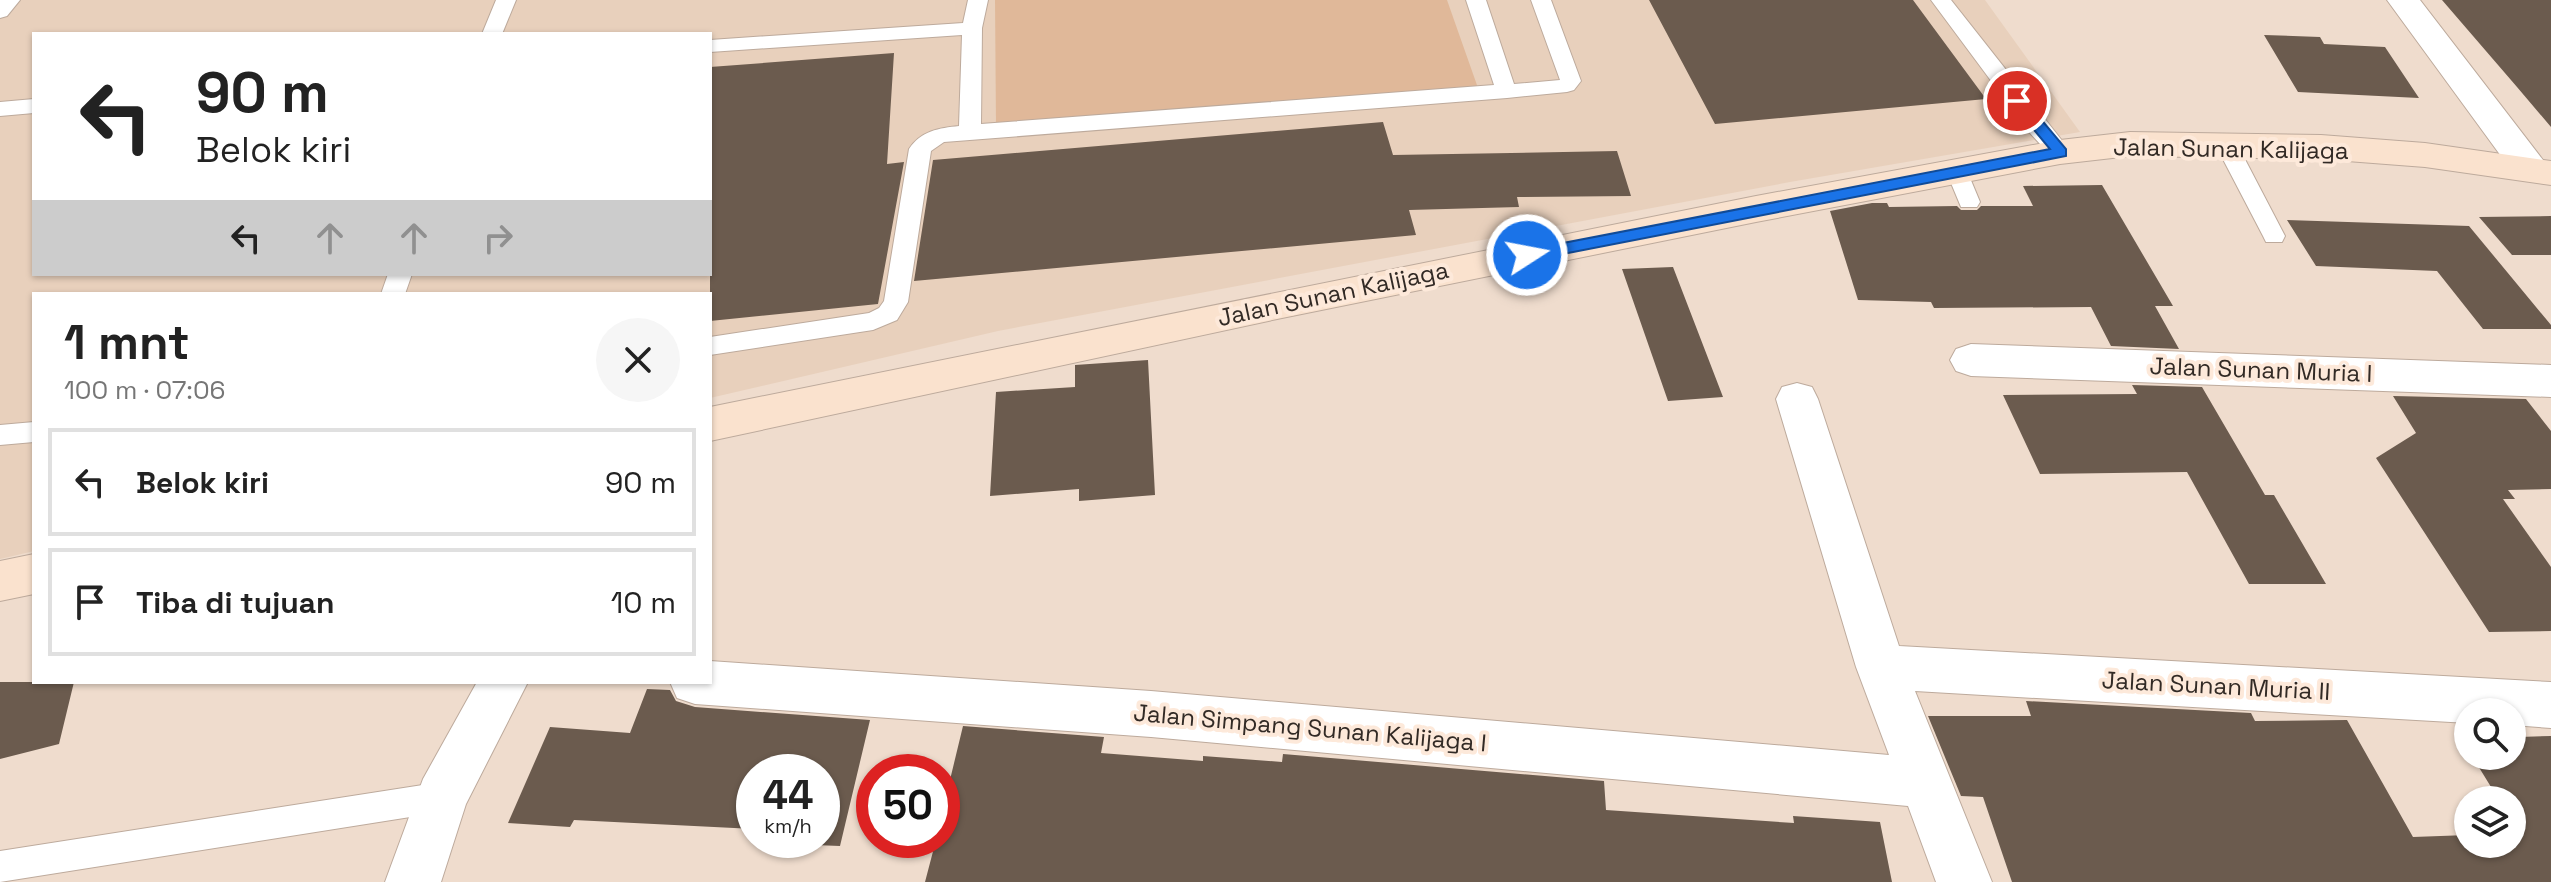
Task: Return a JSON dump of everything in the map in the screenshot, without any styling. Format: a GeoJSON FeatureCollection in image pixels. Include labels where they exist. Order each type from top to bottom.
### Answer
{"type":"FeatureCollection","features":[{"type":"Feature","properties":{"kind":"main road","name":"Jalan Sunan Kalijaga"},"geometry":{"type":"LineString","coordinates":[[712,424],[1297,301],[1963,186],[2060,152],[2130,144],[2321,147],[2540,171]]}},
{"type":"Feature","properties":{"kind":"main road"},"geometry":{"type":"LineString","coordinates":[[0,581],[32,574]]}},
{"type":"Feature","properties":{"kind":"street"},"geometry":{"type":"LineString","coordinates":[[2403,0],[2540,171]]}},
{"type":"Feature","properties":{"kind":"street","name":"Jalan Sunan Muria I"},"geometry":{"type":"LineString","coordinates":[[1971,360],[2551,381]]}},
{"type":"Feature","properties":{"kind":"street"},"geometry":{"type":"LineString","coordinates":[[1797,399],[1881,667],[1964,882]]}},
{"type":"Feature","properties":{"kind":"street","name":"Jalan Sunan Muria II"},"geometry":{"type":"LineString","coordinates":[[1881,667],[2551,705]]}},
{"type":"Feature","properties":{"kind":"street","name":"Jalan Simpang Sunan Kalijaga I"},"geometry":{"type":"LineString","coordinates":[[712,683],[1151,714],[1925,783]]}},
{"type":"Feature","properties":{"kind":"street"},"geometry":{"type":"LineString","coordinates":[[413,882],[442,797],[502,684]]}},
{"type":"Feature","properties":{"kind":"lane"},"geometry":{"type":"LineString","coordinates":[[0,12],[10,0]]}},
{"type":"Feature","properties":{"kind":"lane"},"geometry":{"type":"LineString","coordinates":[[493,32],[506,0]]}},
{"type":"Feature","properties":{"kind":"lane"},"geometry":{"type":"LineString","coordinates":[[970,132],[972,28],[978,0]]}},
{"type":"Feature","properties":{"kind":"lane"},"geometry":{"type":"LineString","coordinates":[[1476,0],[1507,92]]}},
{"type":"Feature","properties":{"kind":"lane"},"geometry":{"type":"LineString","coordinates":[[712,346],[873,321],[888,314],[896,302],[920,149],[927,139],[970,132],[1567,86],[1571,81],[1541,0]]}},
{"type":"Feature","properties":{"kind":"lane"},"geometry":{"type":"LineString","coordinates":[[1941,0],[2037,127],[2060,152]]}},
{"type":"Feature","properties":{"kind":"lane"},"geometry":{"type":"LineString","coordinates":[[712,46],[972,28]]}},
{"type":"Feature","properties":{"kind":"lane"},"geometry":{"type":"LineString","coordinates":[[0,109],[32,106]]}},
{"type":"Feature","properties":{"kind":"lane"},"geometry":{"type":"LineString","coordinates":[[2226,144],[2274,236]]}},
{"type":"Feature","properties":{"kind":"lane"},"geometry":{"type":"LineString","coordinates":[[0,435],[32,432]]}},
{"type":"Feature","properties":{"kind":"lane"},"geometry":{"type":"LineString","coordinates":[[0,867],[442,797]]}},
{"type":"Feature","properties":{"kind":"shaded area"},"geometry":{"type":"Polygon","coordinates":[[[0,0],[1985,0],[2080,132],[1790,182],[998,331],[712,398],[712,292],[32,292],[32,551],[0,559],[0,0]]]}},
{"type":"Feature","properties":{"kind":"shaded area"},"geometry":{"type":"Polygon","coordinates":[[[995,0],[1447,0],[1478,88],[996,127],[995,0]]]}},
{"type":"Feature","properties":{"kind":"building"},"geometry":{"type":"Polygon","coordinates":[[[1649,0],[1913,0],[1986,99],[1715,124],[1649,0]]]}},
{"type":"Feature","properties":{"kind":"building"},"geometry":{"type":"Polygon","coordinates":[[[2442,0],[2551,0],[2551,127],[2517,87],[2442,0]]]}},
{"type":"Feature","properties":{"kind":"building"},"geometry":{"type":"Polygon","coordinates":[[[2264,35],[2320,37],[2324,44],[2385,47],[2419,98],[2298,92],[2264,35]]]}},
{"type":"Feature","properties":{"kind":"building"},"geometry":{"type":"Polygon","coordinates":[[[894,53],[887,164],[904,162],[878,304],[712,321],[712,67],[894,53]]]}},
{"type":"Feature","properties":{"kind":"building"},"geometry":{"type":"Polygon","coordinates":[[[1383,122],[1393,155],[1617,151],[1631,196],[1517,197],[1519,207],[1409,210],[1416,235],[914,281],[933,160],[1383,122]]]}},
{"type":"Feature","properties":{"kind":"building"},"geometry":{"type":"Polygon","coordinates":[[[2102,185],[2173,306],[2155,306],[2179,349],[2111,346],[2091,307],[1934,308],[1931,302],[1858,300],[1830,211],[1872,203],[1887,203],[1889,207],[1957,206],[1961,210],[1977,210],[1981,206],[2033,206],[2023,186],[2102,185]]]}},
{"type":"Feature","properties":{"kind":"building"},"geometry":{"type":"Polygon","coordinates":[[[2551,216],[2551,255],[2512,255],[2479,217],[2551,216]]]}},
{"type":"Feature","properties":{"kind":"building"},"geometry":{"type":"Polygon","coordinates":[[[2287,220],[2469,226],[2551,325],[2551,329],[2483,329],[2437,271],[2316,266],[2287,220]]]}},
{"type":"Feature","properties":{"kind":"building"},"geometry":{"type":"Polygon","coordinates":[[[1673,267],[1723,397],[1668,401],[1622,269],[1673,267]]]}},
{"type":"Feature","properties":{"kind":"building"},"geometry":{"type":"Polygon","coordinates":[[[1148,360],[1155,495],[1079,501],[1079,489],[990,496],[996,392],[1075,387],[1075,365],[1148,360]]]}},
{"type":"Feature","properties":{"kind":"building"},"geometry":{"type":"Polygon","coordinates":[[[2132,385],[2202,387],[2265,495],[2274,495],[2326,584],[2249,584],[2187,472],[2040,474],[2003,395],[2137,394],[2132,385]]]}},
{"type":"Feature","properties":{"kind":"building"},"geometry":{"type":"Polygon","coordinates":[[[2393,396],[2526,399],[2551,431],[2551,489],[2508,490],[2515,499],[2503,499],[2551,567],[2551,631],[2489,632],[2376,458],[2416,433],[2393,396]]]}},
{"type":"Feature","properties":{"kind":"building"},"geometry":{"type":"Polygon","coordinates":[[[0,682],[74,684],[59,744],[0,759],[0,682]]]}},
{"type":"Feature","properties":{"kind":"building"},"geometry":{"type":"Polygon","coordinates":[[[647,689],[670,690],[676,701],[695,707],[870,720],[862,754],[856,754],[856,779],[840,846],[840,754],[736,754],[736,828],[574,820],[570,827],[508,823],[550,727],[630,733],[647,689]]]}},
{"type":"Feature","properties":{"kind":"building"},"geometry":{"type":"Polygon","coordinates":[[[2026,701],[2251,713],[2255,721],[2347,720],[2413,837],[2454,836],[2454,858],[2526,858],[2526,786],[2490,786],[2481,770],[2526,770],[2526,737],[2551,736],[2551,882],[2012,882],[1983,797],[1961,796],[1928,716],[2031,716],[2026,701]]]}},
{"type":"Feature","properties":{"kind":"building"},"geometry":{"type":"Polygon","coordinates":[[[963,726],[1104,737],[1101,753],[1203,761],[1203,756],[1282,762],[1283,754],[1604,781],[1606,810],[1794,823],[1793,816],[1880,822],[1892,882],[925,882],[931,858],[960,858],[960,754],[956,754],[963,726]]]}},
{"type":"Feature","properties":{"kind":"route"},"geometry":{"type":"LineString","coordinates":[[1527,255],[2060,152],[2017,101]]}}]}
